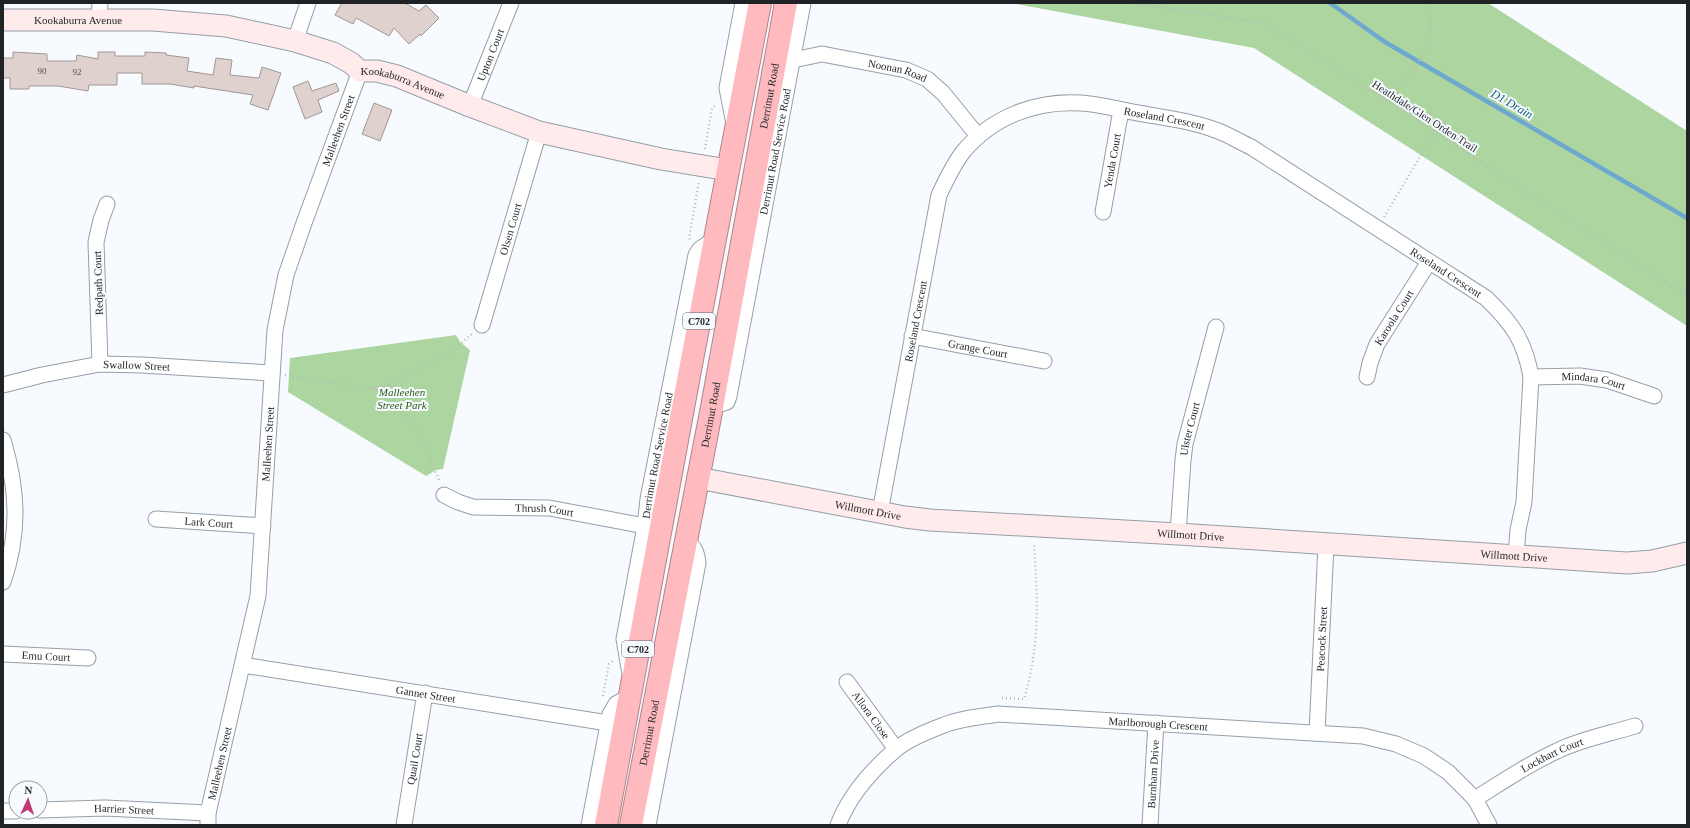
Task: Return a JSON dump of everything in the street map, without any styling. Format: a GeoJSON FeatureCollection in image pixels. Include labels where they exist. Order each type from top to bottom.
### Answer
{"type":"FeatureCollection","features":[{"type":"Feature","properties":{"kind":"highway","name":"C702"},"geometry":{"type":"LineString","coordinates":[[606,825],[615,728],[631,689],[714,239],[760,3]]}},
{"type":"Feature","properties":{"kind":"highway","name":"Derrimut Road"},"geometry":{"type":"LineString","coordinates":[[631,825],[712,407],[786,3]]}},
{"type":"Feature","properties":{"kind":"highway"},"geometry":{"type":"LineString","coordinates":[[728,170],[754,175]]}},
{"type":"Feature","properties":{"kind":"highway"},"geometry":{"type":"LineString","coordinates":[[671,473],[698,478]]}},
{"type":"Feature","properties":{"kind":"highway"},"geometry":{"type":"LineString","coordinates":[[655,558],[663,548],[671,542],[678,540],[686,541]]}},
{"type":"Feature","properties":{"kind":"highway"},"geometry":{"type":"LineString","coordinates":[[615,728],[631,740],[636,740],[642,736],[653,713]]}},
{"type":"Feature","properties":{"kind":"street"},"geometry":{"type":"LineString","coordinates":[[295,42],[308,3]]}},
{"type":"Feature","properties":{"kind":"street","name":"Upton Court"},"geometry":{"type":"LineString","coordinates":[[470,106],[511,3]]}},
{"type":"Feature","properties":{"kind":"street"},"geometry":{"type":"LineString","coordinates":[[735,130],[727,88],[743,3]]}},
{"type":"Feature","properties":{"kind":"street","name":"Derrimut Road Service Road"},"geometry":{"type":"LineString","coordinates":[[712,407],[726,402],[729,396],[803,3]]}},
{"type":"Feature","properties":{"kind":"street","name":"Kookaburra Avenue"},"geometry":{"type":"LineString","coordinates":[[3,20],[99,12],[153,20],[226,26],[295,42],[333,53],[351,63],[360,71],[377,71],[397,76],[538,132],[646,156],[728,170]]}},
{"type":"Feature","properties":{"kind":"street","name":"Noonan Road"},"geometry":{"type":"LineString","coordinates":[[793,60],[822,54],[906,70],[927,79],[943,93],[978,136]]}},
{"type":"Feature","properties":{"kind":"street","name":"Malleehen Street"},"geometry":{"type":"LineString","coordinates":[[208,819],[258,596],[272,373],[276,330],[286,275],[360,71]]}},
{"type":"Feature","properties":{"kind":"street","name":"Roseland Crescent"},"geometry":{"type":"LineString","coordinates":[[880,512],[939,195],[948,176],[962,153],[978,136],[1000,120],[1026,109],[1055,103],[1082,103],[1191,123],[1219,131],[1251,147],[1486,298],[1507,318],[1528,359],[1531,377],[1524,502],[1518,530],[1521,556]]}},
{"type":"Feature","properties":{"kind":"street","name":"Yenda Court"},"geometry":{"type":"LineString","coordinates":[[1103,212],[1121,110]]}},
{"type":"Feature","properties":{"kind":"street","name":"Olsen Court"},"geometry":{"type":"LineString","coordinates":[[482,325],[538,132]]}},
{"type":"Feature","properties":{"kind":"street","name":"Redpath Court"},"geometry":{"type":"LineString","coordinates":[[100,364],[96,242],[101,220],[107,204]]}},
{"type":"Feature","properties":{"kind":"street","name":"Derrimut Road Service Road"},"geometry":{"type":"LineString","coordinates":[[631,689],[624,639],[645,526],[650,488],[696,255],[700,249],[714,239]]}},
{"type":"Feature","properties":{"kind":"street","name":"Karoola Court"},"geometry":{"type":"LineString","coordinates":[[1367,377],[1377,344],[1428,262]]}},
{"type":"Feature","properties":{"kind":"street","name":"Ulster Court"},"geometry":{"type":"LineString","coordinates":[[1178,534],[1182,460],[1216,327]]}},
{"type":"Feature","properties":{"kind":"street","name":"Grange Court"},"geometry":{"type":"LineString","coordinates":[[912,336],[1044,361]]}},
{"type":"Feature","properties":{"kind":"street","name":"Swallow Street"},"geometry":{"type":"LineString","coordinates":[[3,385],[42,375],[100,364],[272,373]]}},
{"type":"Feature","properties":{"kind":"street","name":"Mindara Court"},"geometry":{"type":"LineString","coordinates":[[1531,377],[1580,376],[1607,380],[1654,396]]}},
{"type":"Feature","properties":{"kind":"street"},"geometry":{"type":"LineString","coordinates":[[3,440],[12,477],[16,512],[11,559],[3,582]]}},
{"type":"Feature","properties":{"kind":"street","name":"Willmott Drive"},"geometry":{"type":"LineString","coordinates":[[698,478],[930,520],[1178,534],[1326,545],[1627,563],[1652,561],[1687,553]]}},
{"type":"Feature","properties":{"kind":"street","name":"Thrush Court"},"geometry":{"type":"LineString","coordinates":[[444,495],[473,507],[548,508],[645,526]]}},
{"type":"Feature","properties":{"kind":"street","name":"Lark Court"},"geometry":{"type":"LineString","coordinates":[[156,519],[262,526]]}},
{"type":"Feature","properties":{"kind":"street"},"geometry":{"type":"LineString","coordinates":[[648,825],[698,563],[697,554],[693,546],[686,541]]}},
{"type":"Feature","properties":{"kind":"street","name":"Peacock Street"},"geometry":{"type":"LineString","coordinates":[[1317,732],[1326,545]]}},
{"type":"Feature","properties":{"kind":"street","name":"Emu Court"},"geometry":{"type":"LineString","coordinates":[[3,654],[88,658]]}},
{"type":"Feature","properties":{"kind":"street","name":"Gannet Street"},"geometry":{"type":"LineString","coordinates":[[243,665],[424,693],[615,728]]}},
{"type":"Feature","properties":{"kind":"street","name":"Allora Close"},"geometry":{"type":"LineString","coordinates":[[847,682],[896,749]]}},
{"type":"Feature","properties":{"kind":"street","name":"Quail Court"},"geometry":{"type":"LineString","coordinates":[[404,825],[424,693]]}},
{"type":"Feature","properties":{"kind":"street","name":"Marlborough Crescent"},"geometry":{"type":"LineString","coordinates":[[838,825],[841,817],[855,794],[870,775],[896,749],[917,736],[944,724],[970,718],[1004,714],[1363,736],[1396,744],[1424,756],[1448,772],[1475,799],[1489,825]]}},
{"type":"Feature","properties":{"kind":"street","name":"Burnham Drive"},"geometry":{"type":"LineString","coordinates":[[1150,825],[1156,723]]}},
{"type":"Feature","properties":{"kind":"street","name":"Lockhart Court"},"geometry":{"type":"LineString","coordinates":[[1475,799],[1523,768],[1558,750],[1635,726]]}},
{"type":"Feature","properties":{"kind":"street"},"geometry":{"type":"LineString","coordinates":[[588,825],[615,728]]}},
{"type":"Feature","properties":{"kind":"street","name":"Harrier Street"},"geometry":{"type":"LineString","coordinates":[[48,810],[105,808],[208,819]]}},
{"type":"Feature","properties":{"kind":"path","name":"Heathdale/Glen Orden Trail"},"geometry":{"type":"LineString","coordinates":[[1134,3],[1265,24],[1383,98],[1687,296]]}},
{"type":"Feature","properties":{"kind":"path"},"geometry":{"type":"LineString","coordinates":[[1383,98],[1411,74],[1420,61],[1427,46],[1431,28],[1428,3]]}},
{"type":"Feature","properties":{"kind":"path"},"geometry":{"type":"LineString","coordinates":[[1378,229],[1435,132]]}},
{"type":"Feature","properties":{"kind":"path"},"geometry":{"type":"LineString","coordinates":[[374,389],[392,384],[451,352],[482,325]]}},
{"type":"Feature","properties":{"kind":"path"},"geometry":{"type":"LineString","coordinates":[[272,373],[374,389],[394,402],[416,426],[436,470],[444,495]]}},
{"type":"Feature","properties":{"kind":"path"},"geometry":{"type":"LineString","coordinates":[[991,715],[990,699],[1024,699],[1032,673],[1037,629],[1038,600],[1034,545]]}},
{"type":"Feature","properties":{"kind":"path"},"geometry":{"type":"LineString","coordinates":[[615,728],[601,706],[609,664],[625,650]]}},
{"type":"Feature","properties":{"kind":"green space"},"geometry":{"type":"Polygon","coordinates":[[[1011,3],[1488,3],[1687,131],[1687,326],[1254,48],[1011,3]]]}},
{"type":"Feature","properties":{"kind":"green space","name":"Malleehen Street Park"},"geometry":{"type":"Polygon","coordinates":[[[456,335],[460,342],[470,350],[443,469],[436,470],[426,476],[288,392],[290,358],[456,335]]]}},
{"type":"Feature","properties":{"kind":"building"},"geometry":{"type":"Polygon","coordinates":[[[342,3],[405,3],[419,11],[426,5],[439,18],[421,36],[420,34],[409,44],[394,28],[389,36],[356,18],[353,24],[335,15],[342,3]]]}},
{"type":"Feature","properties":{"kind":"building"},"geometry":{"type":"Polygon","coordinates":[[[13,52],[47,54],[47,61],[76,61],[77,55],[98,59],[98,52],[115,52],[115,56],[145,56],[145,52],[166,53],[166,55],[189,58],[187,71],[213,75],[216,58],[232,60],[230,75],[259,78],[262,67],[281,73],[268,110],[250,104],[253,95],[194,86],[194,88],[170,84],[142,84],[142,73],[117,73],[117,85],[89,85],[88,91],[58,86],[29,86],[29,89],[10,89],[10,78],[3,78],[3,58],[13,58],[13,52]]]}},
{"type":"Feature","properties":{"kind":"building"},"geometry":{"type":"Polygon","coordinates":[[[308,81],[312,91],[336,83],[339,91],[318,100],[322,112],[305,119],[293,87],[308,81]]]}},
{"type":"Feature","properties":{"kind":"building"},"geometry":{"type":"Polygon","coordinates":[[[374,103],[392,110],[380,141],[362,134],[374,103]]]}},
{"type":"Feature","properties":{"kind":"waterway","name":"D1 Drain"},"geometry":{"type":"LineString","coordinates":[[1330,3],[1385,42],[1687,218]]}}]}
